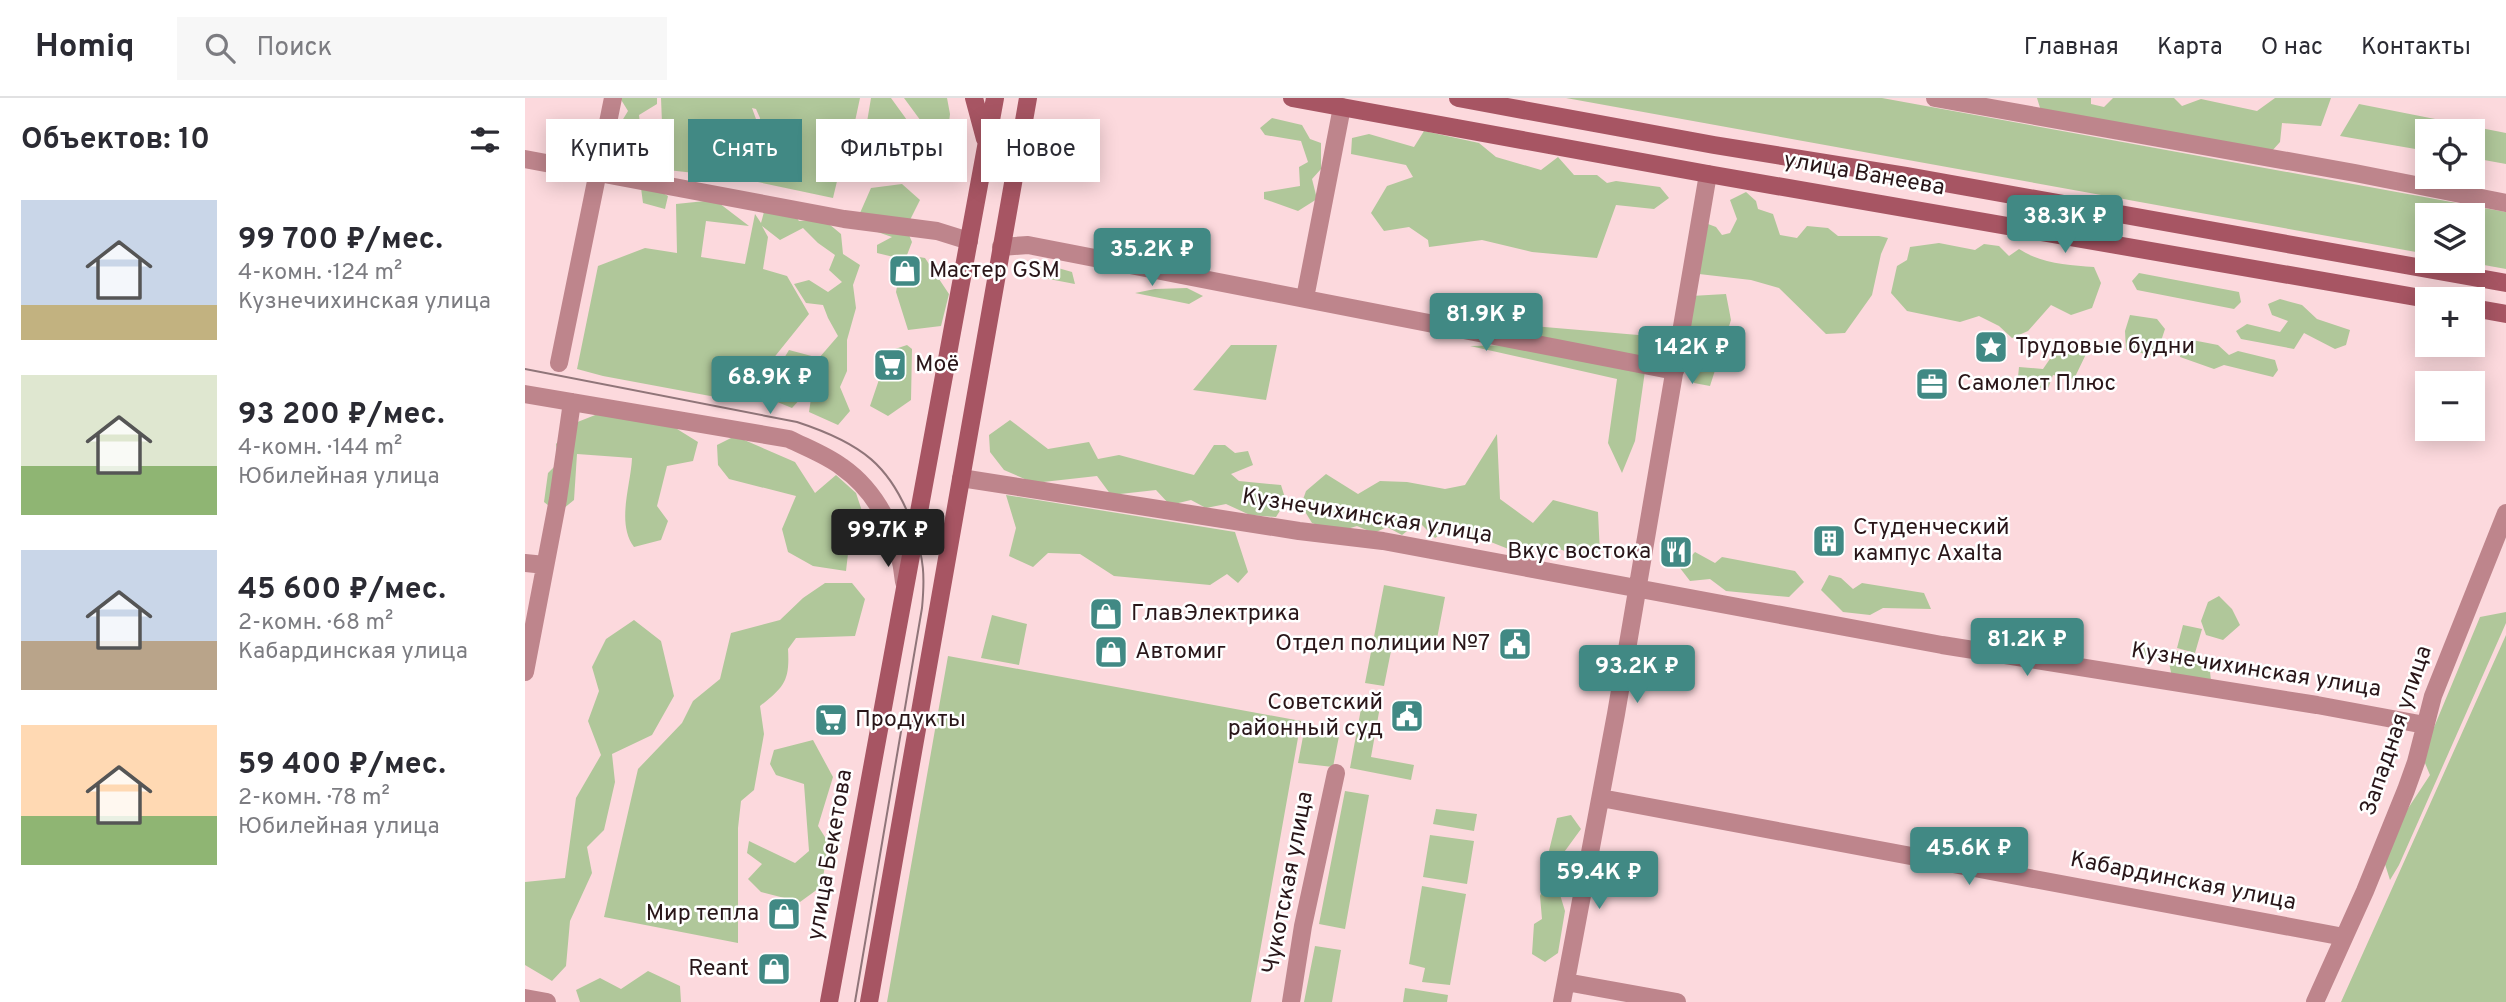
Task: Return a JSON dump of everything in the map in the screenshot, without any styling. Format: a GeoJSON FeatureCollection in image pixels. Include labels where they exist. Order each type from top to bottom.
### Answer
{"type":"FeatureCollection","features":[{"type":"Feature","properties":{"kind":"main road"},"geometry":{"type":"LineString","coordinates":[[974,98],[981,124]]}},
{"type":"Feature","properties":{"kind":"main road","name":"улица Бекетова"},"geometry":{"type":"LineString","coordinates":[[991,119],[995,98]]}},
{"type":"Feature","properties":{"kind":"main road"},"geometry":{"type":"LineString","coordinates":[[869,1002],[1028,98]]}},
{"type":"Feature","properties":{"kind":"main road","name":"улица Ванеева"},"geometry":{"type":"LineString","coordinates":[[1292,98],[1708,174],[2415,297]]}},
{"type":"Feature","properties":{"kind":"main road","name":"улица Ванеева"},"geometry":{"type":"LineString","coordinates":[[1458,98],[2506,283]]}},
{"type":"Feature","properties":{"kind":"main road","name":"улица Бекетова"},"geometry":{"type":"LineString","coordinates":[[829,1002],[981,171]]}},
{"type":"Feature","properties":{"kind":"main road"},"geometry":{"type":"LineString","coordinates":[[2485,310],[2506,314]]}},
{"type":"Feature","properties":{"kind":"street"},"geometry":{"type":"LineString","coordinates":[[609,119],[613,98]]}},
{"type":"Feature","properties":{"kind":"street"},"geometry":{"type":"LineString","coordinates":[[1935,98],[2355,173],[2506,203]]}},
{"type":"Feature","properties":{"kind":"street"},"geometry":{"type":"LineString","coordinates":[[1305,298],[1342,107]]}},
{"type":"Feature","properties":{"kind":"street"},"geometry":{"type":"LineString","coordinates":[[525,159],[546,163]]}},
{"type":"Feature","properties":{"kind":"street"},"geometry":{"type":"LineString","coordinates":[[1562,1002],[1601,798],[1708,174]]}},
{"type":"Feature","properties":{"kind":"street"},"geometry":{"type":"LineString","coordinates":[[559,363],[597,182]]}},
{"type":"Feature","properties":{"kind":"street"},"geometry":{"type":"LineString","coordinates":[[647,182],[844,219],[937,231],[969,241]]}},
{"type":"Feature","properties":{"kind":"street"},"geometry":{"type":"LineString","coordinates":[[1001,247],[1028,245],[1675,370]]}},
{"type":"Feature","properties":{"kind":"street"},"geometry":{"type":"LineString","coordinates":[[525,394],[789,439],[841,466],[862,483],[883,513],[902,564],[904,585]]}},
{"type":"Feature","properties":{"kind":"street"},"geometry":{"type":"LineString","coordinates":[[525,672],[560,487],[572,402]]}},
{"type":"Feature","properties":{"kind":"street","name":"Кузнечихинская улица"},"geometry":{"type":"LineString","coordinates":[[961,478],[1299,531],[1383,541],[1929,643],[2317,705],[2425,725]]}},
{"type":"Feature","properties":{"kind":"street","name":"Западная улица"},"geometry":{"type":"LineString","coordinates":[[2315,1002],[2365,891],[2406,790],[2433,695],[2506,513]]}},
{"type":"Feature","properties":{"kind":"street"},"geometry":{"type":"LineString","coordinates":[[525,563],[545,565]]}},
{"type":"Feature","properties":{"kind":"street","name":"Чукотская улица"},"geometry":{"type":"LineString","coordinates":[[1291,1002],[1303,926],[1336,773]]}},
{"type":"Feature","properties":{"kind":"street","name":"Кабардинская улица"},"geometry":{"type":"LineString","coordinates":[[1601,798],[2344,937]]}},
{"type":"Feature","properties":{"kind":"street"},"geometry":{"type":"LineString","coordinates":[[1566,982],[1677,1002]]}},
{"type":"Feature","properties":{"kind":"street"},"geometry":{"type":"LineString","coordinates":[[525,998],[547,1002]]}},
{"type":"Feature","properties":{"kind":"green space"},"geometry":{"type":"Polygon","coordinates":[[[620,98],[657,98],[657,104],[639,115],[639,119],[623,119],[628,111],[620,98]]]}},
{"type":"Feature","properties":{"kind":"green space"},"geometry":{"type":"Polygon","coordinates":[[[661,98],[860,98],[856,119],[816,119],[816,182],[837,182],[833,198],[758,182],[802,182],[802,119],[760,119],[756,109],[752,108],[756,119],[688,119],[688,172],[674,171],[674,119],[662,119],[661,98]]]}},
{"type":"Feature","properties":{"kind":"green space"},"geometry":{"type":"Polygon","coordinates":[[[871,98],[891,98],[906,119],[868,119],[871,98]]]}},
{"type":"Feature","properties":{"kind":"green space"},"geometry":{"type":"Polygon","coordinates":[[[904,98],[947,98],[949,119],[919,119],[904,98]]]}},
{"type":"Feature","properties":{"kind":"green space"},"geometry":{"type":"Polygon","coordinates":[[[1566,98],[1882,98],[2457,203],[2415,203],[2415,252],[1566,98]]]}},
{"type":"Feature","properties":{"kind":"green space"},"geometry":{"type":"Polygon","coordinates":[[[2037,98],[2091,98],[2091,104],[2104,107],[2113,98],[2174,98],[2182,106],[2201,99],[2257,111],[2275,98],[2331,98],[2321,126],[2282,123],[2280,142],[2263,161],[2041,111],[2037,98]]]}},
{"type":"Feature","properties":{"kind":"green space"},"geometry":{"type":"Polygon","coordinates":[[[2359,104],[2435,119],[2415,119],[2415,149],[2340,136],[2359,104]]]}},
{"type":"Feature","properties":{"kind":"green space"},"geometry":{"type":"Polygon","coordinates":[[[1272,118],[1302,125],[1310,139],[1321,143],[1321,169],[1312,179],[1317,199],[1298,211],[1264,199],[1264,192],[1300,186],[1299,167],[1308,162],[1301,141],[1265,135],[1260,128],[1272,118]]]}},
{"type":"Feature","properties":{"kind":"green space"},"geometry":{"type":"Polygon","coordinates":[[[2485,129],[2506,133],[2506,164],[2485,160],[2485,129]]]}},
{"type":"Feature","properties":{"kind":"green space"},"geometry":{"type":"Polygon","coordinates":[[[1424,131],[1479,143],[1496,157],[1541,170],[1558,157],[1574,175],[1597,175],[1607,183],[1616,181],[1660,187],[1669,198],[1654,209],[1616,205],[1597,258],[1532,252],[1482,240],[1429,247],[1428,240],[1409,227],[1384,231],[1371,213],[1387,186],[1413,177],[1406,165],[1351,154],[1352,138],[1369,134],[1414,147],[1424,131]]]}},
{"type":"Feature","properties":{"kind":"green space"},"geometry":{"type":"Polygon","coordinates":[[[632,182],[655,182],[656,189],[668,196],[665,209],[643,203],[641,188],[632,182]]]}},
{"type":"Feature","properties":{"kind":"green space"},"geometry":{"type":"Polygon","coordinates":[[[902,184],[920,200],[906,228],[912,242],[907,255],[925,258],[949,294],[941,326],[908,330],[896,292],[902,259],[877,253],[877,245],[892,237],[866,228],[860,213],[871,188],[902,184]]]}},
{"type":"Feature","properties":{"kind":"green space"},"geometry":{"type":"Polygon","coordinates":[[[1746,192],[1756,201],[1758,209],[1773,214],[1780,235],[1797,238],[1807,226],[1828,228],[1838,236],[1888,238],[1881,254],[1872,295],[1845,333],[1826,334],[1779,288],[1751,280],[1699,274],[1708,224],[1716,227],[1722,235],[1730,233],[1737,219],[1730,200],[1746,192]]]}},
{"type":"Feature","properties":{"kind":"green space"},"geometry":{"type":"Polygon","coordinates":[[[715,200],[749,226],[706,221],[701,257],[745,264],[755,214],[761,223],[764,212],[788,206],[799,221],[823,219],[841,234],[843,254],[860,265],[853,285],[856,308],[847,340],[847,371],[840,387],[850,411],[838,425],[809,412],[813,385],[792,408],[775,401],[775,373],[789,350],[819,358],[838,336],[823,305],[806,303],[794,284],[809,280],[828,292],[842,282],[829,270],[835,255],[803,228],[780,240],[762,226],[768,237],[763,269],[787,276],[809,314],[756,380],[751,396],[722,401],[721,398],[577,369],[598,266],[645,248],[677,253],[676,204],[715,200]]]}},
{"type":"Feature","properties":{"kind":"green space"},"geometry":{"type":"Polygon","coordinates":[[[2485,208],[2506,212],[2506,269],[2485,265],[2485,208]]]}},
{"type":"Feature","properties":{"kind":"green space"},"geometry":{"type":"Polygon","coordinates":[[[1939,243],[1975,250],[1984,244],[1999,246],[2009,256],[2019,249],[2046,261],[2094,267],[2101,283],[2092,308],[2071,315],[2051,305],[2028,331],[2012,338],[1999,326],[1979,316],[1960,322],[1907,311],[1891,293],[1897,266],[1907,260],[1910,247],[1939,243]]]}},
{"type":"Feature","properties":{"kind":"green space"},"geometry":{"type":"Polygon","coordinates":[[[1044,264],[1072,272],[1075,284],[1033,276],[1044,264]]]}},
{"type":"Feature","properties":{"kind":"green space"},"geometry":{"type":"Polygon","coordinates":[[[2139,273],[2239,292],[2241,302],[2234,309],[2137,290],[2132,281],[2139,273]]]}},
{"type":"Feature","properties":{"kind":"green space"},"geometry":{"type":"Polygon","coordinates":[[[1187,288],[1203,296],[1189,304],[1135,293],[1155,289],[1187,288]]]}},
{"type":"Feature","properties":{"kind":"green space"},"geometry":{"type":"Polygon","coordinates":[[[1726,294],[1731,320],[1710,386],[1694,383],[1693,355],[1682,347],[1691,296],[1726,294]]]}},
{"type":"Feature","properties":{"kind":"green space"},"geometry":{"type":"Polygon","coordinates":[[[2280,299],[2302,305],[2317,319],[2350,330],[2346,345],[2335,349],[2304,333],[2294,349],[2241,339],[2236,331],[2247,324],[2280,332],[2288,321],[2272,315],[2268,304],[2280,299]]]}},
{"type":"Feature","properties":{"kind":"green space"},"geometry":{"type":"Polygon","coordinates":[[[2130,315],[2157,319],[2165,329],[2156,356],[2126,350],[2125,331],[2130,315]]]}},
{"type":"Feature","properties":{"kind":"green space"},"geometry":{"type":"Polygon","coordinates":[[[1521,325],[1650,336],[1635,441],[1622,473],[1608,443],[1617,379],[1470,346],[1510,345],[1521,325]]]}},
{"type":"Feature","properties":{"kind":"green space"},"geometry":{"type":"Polygon","coordinates":[[[2192,340],[2218,345],[2229,355],[2238,351],[2275,360],[2278,370],[2273,377],[2224,365],[2214,369],[2180,357],[2179,348],[2192,340]]]}},
{"type":"Feature","properties":{"kind":"green space"},"geometry":{"type":"Polygon","coordinates":[[[907,345],[912,349],[911,400],[888,416],[870,406],[885,362],[892,350],[907,345]]]}},
{"type":"Feature","properties":{"kind":"green space"},"geometry":{"type":"Polygon","coordinates":[[[1231,345],[1277,345],[1266,400],[1193,390],[1231,345]]]}},
{"type":"Feature","properties":{"kind":"green space"},"geometry":{"type":"Polygon","coordinates":[[[2080,345],[2087,352],[2074,379],[2053,375],[2047,391],[2018,377],[2019,367],[2043,369],[2054,353],[2080,345]]]}},
{"type":"Feature","properties":{"kind":"green space"},"geometry":{"type":"Polygon","coordinates":[[[623,404],[669,424],[698,442],[693,461],[667,466],[657,506],[668,521],[661,540],[634,547],[626,527],[625,515],[632,458],[577,454],[574,500],[558,513],[544,502],[548,473],[558,463],[556,444],[575,423],[623,404]]]}},
{"type":"Feature","properties":{"kind":"green space"},"geometry":{"type":"Polygon","coordinates":[[[1010,420],[1048,449],[1089,442],[1098,459],[1119,455],[1194,475],[1214,445],[1225,445],[1235,453],[1248,451],[1253,465],[1231,474],[1239,481],[1281,485],[1286,501],[1276,517],[1250,515],[1226,504],[1206,508],[1191,500],[1170,505],[1156,490],[1111,495],[1097,476],[1034,483],[1004,470],[990,452],[989,435],[1010,420]]]}},
{"type":"Feature","properties":{"kind":"green space"},"geometry":{"type":"Polygon","coordinates":[[[1497,434],[1500,499],[1533,523],[1553,500],[1598,512],[1600,555],[1587,560],[1552,546],[1516,552],[1453,527],[1435,538],[1419,522],[1402,535],[1387,527],[1374,533],[1357,526],[1337,532],[1312,523],[1301,505],[1306,491],[1326,474],[1358,494],[1380,481],[1407,482],[1445,489],[1465,485],[1497,434]]]}},
{"type":"Feature","properties":{"kind":"green space"},"geometry":{"type":"Polygon","coordinates":[[[735,436],[795,462],[815,493],[836,475],[856,493],[865,520],[849,545],[846,571],[813,566],[788,552],[782,529],[796,496],[729,479],[718,465],[717,445],[735,436]]]}},
{"type":"Feature","properties":{"kind":"green space"},"geometry":{"type":"Polygon","coordinates":[[[1006,495],[1235,532],[1248,572],[1238,583],[1227,574],[1210,585],[1114,576],[1080,554],[1048,553],[1033,567],[1009,556],[1016,528],[1006,495]]]}},
{"type":"Feature","properties":{"kind":"green space"},"geometry":{"type":"Polygon","coordinates":[[[1695,552],[1715,563],[1722,557],[1795,571],[1804,582],[1789,597],[1726,591],[1710,579],[1690,581],[1680,568],[1695,552]]]}},
{"type":"Feature","properties":{"kind":"green space"},"geometry":{"type":"Polygon","coordinates":[[[1829,575],[1841,578],[1853,589],[1862,583],[1924,593],[1931,609],[1883,608],[1870,615],[1843,612],[1821,590],[1829,575]]]}},
{"type":"Feature","properties":{"kind":"green space"},"geometry":{"type":"Polygon","coordinates":[[[825,583],[852,583],[865,599],[855,636],[796,638],[788,649],[788,669],[784,682],[775,694],[760,706],[764,734],[754,790],[741,801],[738,828],[738,943],[604,917],[638,769],[682,723],[693,701],[720,679],[731,633],[780,620],[803,598],[825,583]]]}},
{"type":"Feature","properties":{"kind":"green space"},"geometry":{"type":"Polygon","coordinates":[[[1384,585],[1445,597],[1435,649],[1393,641],[1384,686],[1365,683],[1384,585]]]}},
{"type":"Feature","properties":{"kind":"green space"},"geometry":{"type":"Polygon","coordinates":[[[2219,596],[2232,609],[2240,625],[2223,640],[2206,635],[2201,621],[2208,602],[2219,596]]]}},
{"type":"Feature","properties":{"kind":"green space"},"geometry":{"type":"Polygon","coordinates":[[[2506,612],[2506,623],[2390,880],[2384,861],[2405,813],[2430,775],[2422,756],[2480,617],[2506,612]]]}},
{"type":"Feature","properties":{"kind":"green space"},"geometry":{"type":"Polygon","coordinates":[[[992,615],[1027,624],[1019,665],[981,658],[992,615]]]}},
{"type":"Feature","properties":{"kind":"green space"},"geometry":{"type":"Polygon","coordinates":[[[634,620],[661,641],[674,696],[652,735],[612,754],[615,782],[604,830],[587,847],[592,873],[570,921],[566,966],[552,981],[525,965],[525,882],[565,878],[576,798],[601,755],[588,721],[599,691],[592,667],[606,639],[634,620]]]}},
{"type":"Feature","properties":{"kind":"green space"},"geometry":{"type":"Polygon","coordinates":[[[2183,625],[2202,629],[2195,653],[2177,648],[2183,625]]]}},
{"type":"Feature","properties":{"kind":"green space"},"geometry":{"type":"Polygon","coordinates":[[[2506,635],[2506,1002],[2341,1002],[2506,635]]]}},
{"type":"Feature","properties":{"kind":"green space"},"geometry":{"type":"Polygon","coordinates":[[[2143,648],[2187,652],[2209,662],[2211,681],[2172,677],[2169,663],[2144,656],[2143,648]]]}},
{"type":"Feature","properties":{"kind":"green space"},"geometry":{"type":"Polygon","coordinates":[[[948,656],[1301,721],[1251,1002],[887,1002],[948,656]]]}},
{"type":"Feature","properties":{"kind":"green space"},"geometry":{"type":"Polygon","coordinates":[[[1363,698],[1381,701],[1371,757],[1414,765],[1411,780],[1350,768],[1363,698]]]}},
{"type":"Feature","properties":{"kind":"green space"},"geometry":{"type":"Polygon","coordinates":[[[1305,726],[1340,731],[1333,767],[1298,763],[1305,726]]]}},
{"type":"Feature","properties":{"kind":"green space"},"geometry":{"type":"Polygon","coordinates":[[[813,740],[833,777],[818,826],[828,842],[822,886],[800,902],[761,892],[748,879],[762,864],[747,853],[749,841],[795,863],[809,851],[804,784],[776,775],[770,764],[774,750],[813,740]]]}},
{"type":"Feature","properties":{"kind":"green space"},"geometry":{"type":"Polygon","coordinates":[[[1345,791],[1369,795],[1345,929],[1319,924],[1345,791]]]}},
{"type":"Feature","properties":{"kind":"green space"},"geometry":{"type":"Polygon","coordinates":[[[1436,809],[1477,814],[1474,831],[1433,824],[1436,809]]]}},
{"type":"Feature","properties":{"kind":"green space"},"geometry":{"type":"Polygon","coordinates":[[[1571,815],[1581,829],[1562,855],[1565,873],[1558,888],[1565,911],[1558,953],[1545,962],[1532,954],[1534,924],[1542,919],[1540,896],[1548,876],[1546,863],[1557,818],[1571,815]]]}},
{"type":"Feature","properties":{"kind":"green space"},"geometry":{"type":"Polygon","coordinates":[[[1430,835],[1474,841],[1467,884],[1423,877],[1430,835]]]}},
{"type":"Feature","properties":{"kind":"green space"},"geometry":{"type":"Polygon","coordinates":[[[1422,886],[1466,894],[1450,985],[1422,982],[1425,968],[1409,964],[1422,886]]]}},
{"type":"Feature","properties":{"kind":"green space"},"geometry":{"type":"Polygon","coordinates":[[[1315,946],[1341,950],[1332,1002],[1304,1002],[1315,946]]]}},
{"type":"Feature","properties":{"kind":"green space"},"geometry":{"type":"Polygon","coordinates":[[[648,971],[680,986],[681,1002],[580,1002],[576,990],[600,978],[621,989],[648,971]]]}},
{"type":"Feature","properties":{"kind":"green space"},"geometry":{"type":"Polygon","coordinates":[[[1405,988],[1448,995],[1447,1002],[1403,1002],[1405,988]]]}},
{"type":"Feature","properties":{"kind":"tram line"},"geometry":{"type":"LineString","coordinates":[[525,369],[797,422],[839,439],[871,459],[895,488],[905,507],[922,559],[922,608],[855,1002]]}},
{"type":"Feature","properties":{"kind":"place","name":"Мастер GSM"},"geometry":{"type":"Point","coordinates":[905,271]}},
{"type":"Feature","properties":{"kind":"place","name":"Трудовые будни"},"geometry":{"type":"Point","coordinates":[1991,347]}},
{"type":"Feature","properties":{"kind":"place","name":"Моё"},"geometry":{"type":"Point","coordinates":[890,365]}},
{"type":"Feature","properties":{"kind":"place","name":"Самолет Плюс"},"geometry":{"type":"Point","coordinates":[1932,384]}},
{"type":"Feature","properties":{"kind":"place","name":"Студенческий кампус Axalta"},"geometry":{"type":"Point","coordinates":[1829,541]}},
{"type":"Feature","properties":{"kind":"place","name":"Вкус востока"},"geometry":{"type":"Point","coordinates":[1676,552]}},
{"type":"Feature","properties":{"kind":"place","name":"ГлавЭлектрика"},"geometry":{"type":"Point","coordinates":[1106,614]}},
{"type":"Feature","properties":{"kind":"place","name":"Отдел полиции №7"},"geometry":{"type":"Point","coordinates":[1515,644]}},
{"type":"Feature","properties":{"kind":"place","name":"Автомиг"},"geometry":{"type":"Point","coordinates":[1111,652]}},
{"type":"Feature","properties":{"kind":"place","name":"Советский районный суд"},"geometry":{"type":"Point","coordinates":[1407,716]}},
{"type":"Feature","properties":{"kind":"place","name":"Продукты"},"geometry":{"type":"Point","coordinates":[831,720]}},
{"type":"Feature","properties":{"kind":"place","name":"Мир тепла"},"geometry":{"type":"Point","coordinates":[784,914]}},
{"type":"Feature","properties":{"kind":"place","name":"Reant"},"geometry":{"type":"Point","coordinates":[774,969]}}]}
